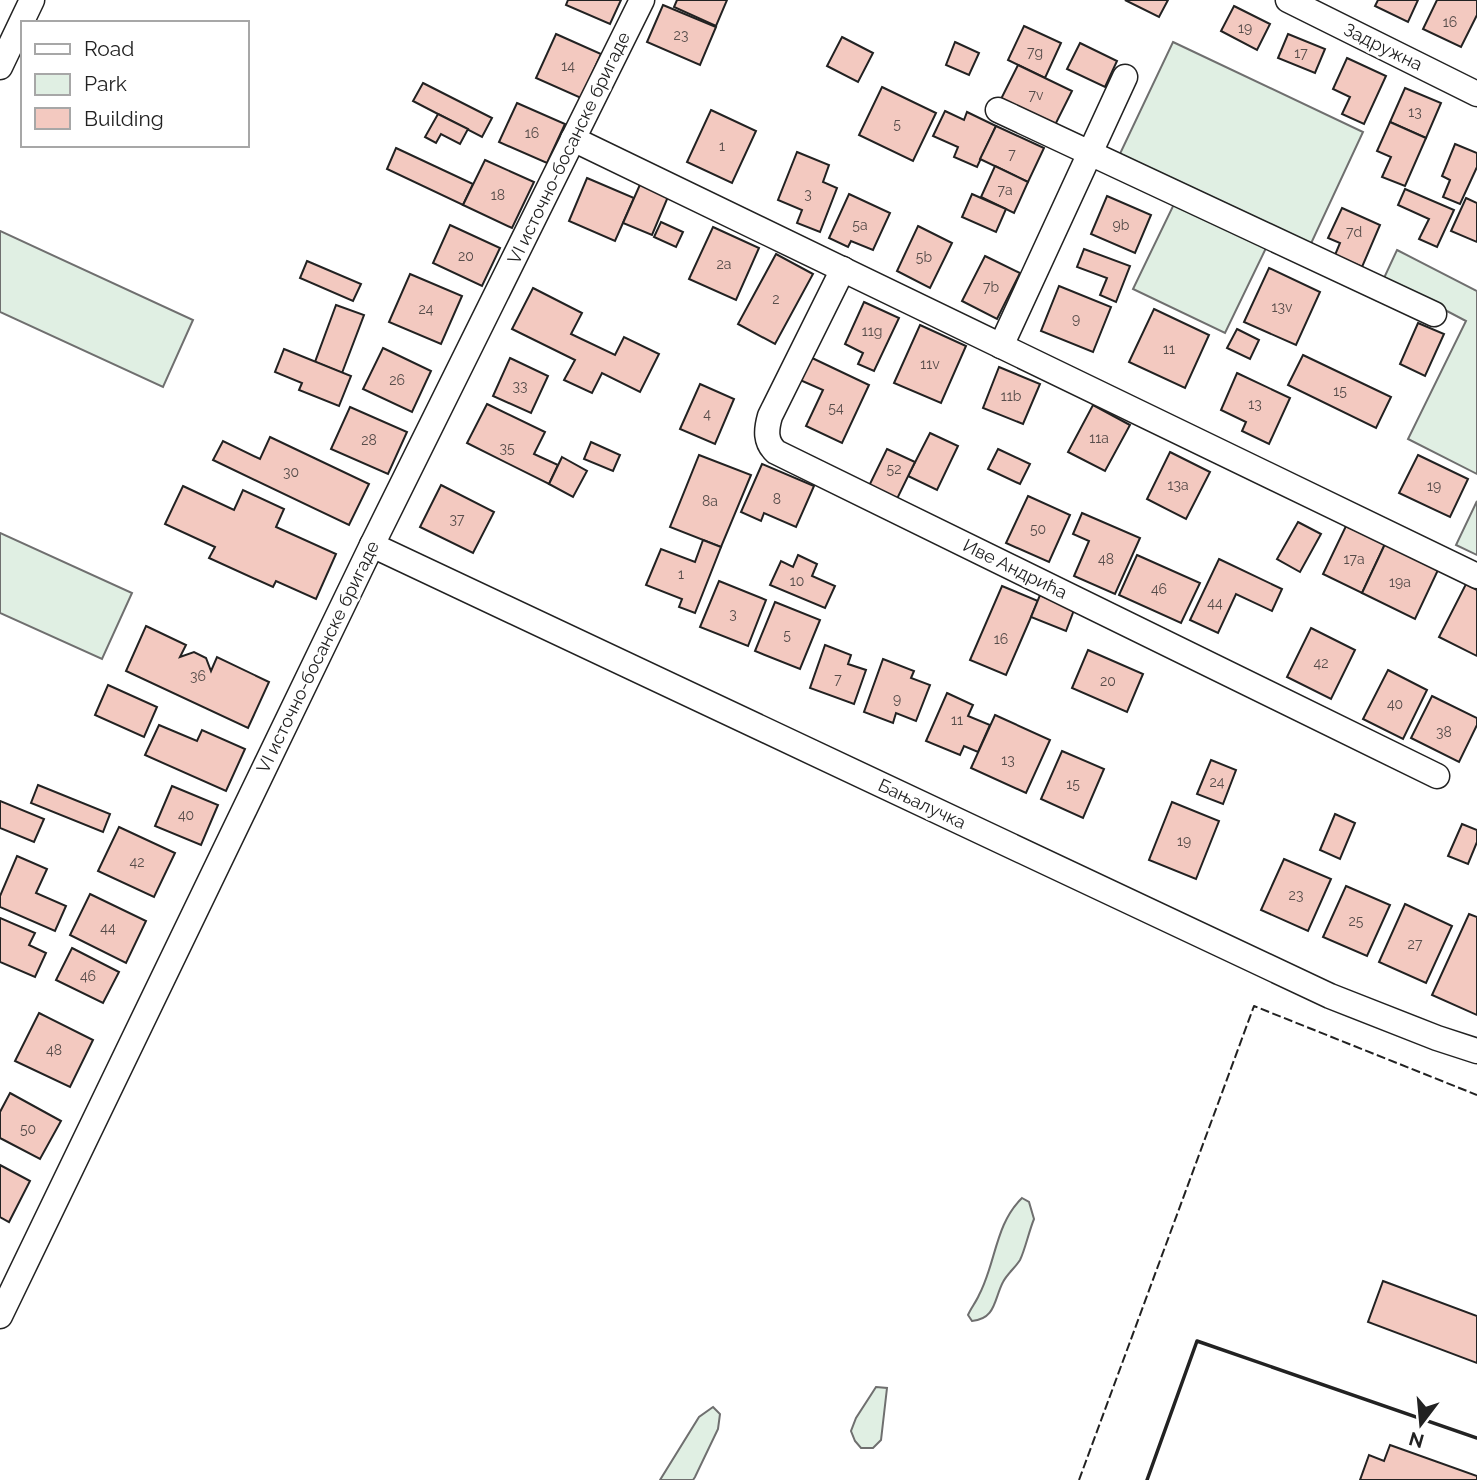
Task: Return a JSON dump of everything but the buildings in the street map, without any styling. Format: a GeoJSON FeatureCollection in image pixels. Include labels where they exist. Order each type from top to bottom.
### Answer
{"type":"FeatureCollection","features":[{"type":"Feature","properties":{"kind":"street"},"geometry":{"type":"LineString","coordinates":[[22,21],[32,0]]}},
{"type":"Feature","properties":{"kind":"street","name":"VI источно-босанске бригаде"},"geometry":{"type":"LineString","coordinates":[[0,1316],[372,545],[642,0]]}},
{"type":"Feature","properties":{"kind":"street","name":"Задружна"},"geometry":{"type":"LineString","coordinates":[[1289,0],[1477,94]]}},
{"type":"Feature","properties":{"kind":"street"},"geometry":{"type":"LineString","coordinates":[[0,67],[21,23]]}},
{"type":"Feature","properties":{"kind":"street"},"geometry":{"type":"LineString","coordinates":[[1001,346],[1125,77]]}},
{"type":"Feature","properties":{"kind":"street"},"geometry":{"type":"LineString","coordinates":[[998,110],[1434,314]]}},
{"type":"Feature","properties":{"kind":"street"},"geometry":{"type":"LineString","coordinates":[[573,139],[1477,576]]}},
{"type":"Feature","properties":{"kind":"street","name":"Иве Андрића"},"geometry":{"type":"LineString","coordinates":[[843,270],[770,416],[767,436],[770,446],[776,452],[1437,776]]}},
{"type":"Feature","properties":{"kind":"street","name":"Бањалучка"},"geometry":{"type":"LineString","coordinates":[[372,545],[1330,996],[1477,1051]]}},
{"type":"Feature","properties":{"kind":"green space"},"geometry":{"type":"Polygon","coordinates":[[[1173,42],[1363,132],[1308,250],[1117,160],[1173,42]]]}},
{"type":"Feature","properties":{"kind":"green space"},"geometry":{"type":"Polygon","coordinates":[[[1175,202],[1267,246],[1225,333],[1133,289],[1175,202]]]}},
{"type":"Feature","properties":{"kind":"green space"},"geometry":{"type":"Polygon","coordinates":[[[0,231],[193,320],[163,387],[0,312],[0,231]]]}},
{"type":"Feature","properties":{"kind":"green space"},"geometry":{"type":"Polygon","coordinates":[[[1397,250],[1477,291],[1477,474],[1408,439],[1466,321],[1384,278],[1397,250]]]}},
{"type":"Feature","properties":{"kind":"green space"},"geometry":{"type":"Polygon","coordinates":[[[1477,501],[1477,555],[1456,545],[1477,501]]]}},
{"type":"Feature","properties":{"kind":"green space"},"geometry":{"type":"Polygon","coordinates":[[[0,533],[132,593],[102,659],[0,613],[0,533]]]}},
{"type":"Feature","properties":{"kind":"green space"},"geometry":{"type":"Polygon","coordinates":[[[1022,1198],[1029,1202],[1034,1219],[1022,1256],[1003,1282],[990,1312],[972,1321],[968,1315],[985,1283],[1001,1232],[1013,1208],[1022,1198]]]}},
{"type":"Feature","properties":{"kind":"green space"},"geometry":{"type":"Polygon","coordinates":[[[876,1387],[887,1388],[881,1440],[873,1448],[861,1448],[851,1431],[876,1387]]]}},
{"type":"Feature","properties":{"kind":"green space"},"geometry":{"type":"Polygon","coordinates":[[[713,1407],[720,1414],[718,1429],[693,1480],[660,1480],[699,1417],[713,1407]]]}},
{"type":"Feature","properties":{"kind":"fence"},"geometry":{"type":"LineString","coordinates":[[1079,1480],[1254,1006],[1477,1095]]}},
{"type":"Feature","properties":{"kind":"wall"},"geometry":{"type":"LineString","coordinates":[[1147,1480],[1197,1341],[1477,1438]]}}]}
